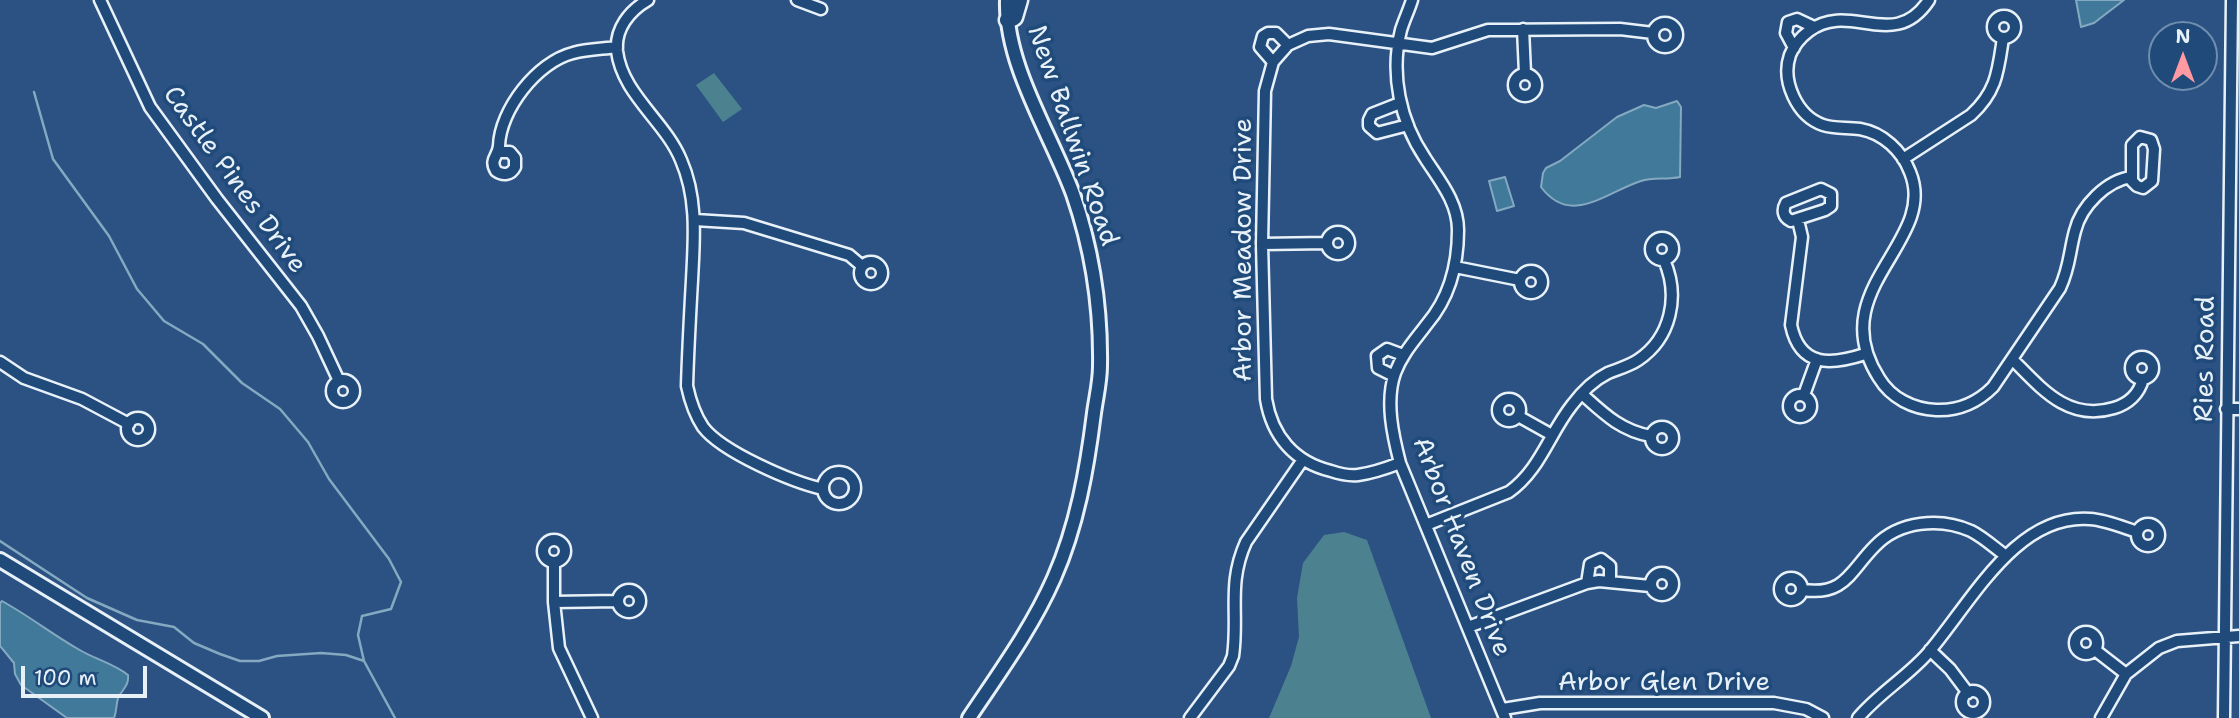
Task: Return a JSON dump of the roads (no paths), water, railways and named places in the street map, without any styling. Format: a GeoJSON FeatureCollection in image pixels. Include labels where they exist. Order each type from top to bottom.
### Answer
{"type":"FeatureCollection","features":[{"type":"Feature","properties":{"kind":"main road"},"geometry":{"type":"LineString","coordinates":[[1008,20],[1014,17],[1020,0]]}},
{"type":"Feature","properties":{"kind":"street","name":"Castle Pines Drive"},"geometry":{"type":"LineString","coordinates":[[100,0],[150,107],[217,199],[301,306],[339,381]]}},
{"type":"Feature","properties":{"kind":"street"},"geometry":{"type":"LineString","coordinates":[[648,0],[631,11],[619,32],[617,47],[619,64],[626,81],[667,134],[681,159],[692,192],[695,220],[687,386],[696,415],[722,445],[804,485],[823,489]]}},
{"type":"Feature","properties":{"kind":"street"},"geometry":{"type":"LineString","coordinates":[[797,0],[821,9]]}},
{"type":"Feature","properties":{"kind":"street"},"geometry":{"type":"LineString","coordinates":[[996,0],[1008,20]]}},
{"type":"Feature","properties":{"kind":"street","name":"New Ballwin Road"},"geometry":{"type":"LineString","coordinates":[[969,718],[1037,612],[1055,577],[1084,481],[1100,367],[1094,277],[1087,240],[1064,170],[1021,71],[1012,43],[1007,0]]}},
{"type":"Feature","properties":{"kind":"street","name":"Arbor Haven Drive"},"geometry":{"type":"LineString","coordinates":[[1412,0],[1398,45],[1400,103],[1426,159],[1446,189],[1458,227],[1455,267],[1448,294],[1403,355],[1394,376],[1392,422],[1400,463],[1504,714]]}},
{"type":"Feature","properties":{"kind":"street"},"geometry":{"type":"LineString","coordinates":[[1929,0],[1920,11],[1901,23],[1874,26],[1846,19],[1833,20],[1814,27],[1800,38],[1788,62],[1788,80],[1800,108],[1811,119],[1823,125],[1872,133],[1885,139],[1903,159],[1914,184],[1915,197],[1911,219],[1867,302],[1862,328],[1865,354],[1882,383],[1894,395],[1921,408],[1937,410],[1954,409],[1982,398],[1993,387],[2060,288],[2069,265],[2075,229],[2081,215],[2100,192],[2132,177]]}},
{"type":"Feature","properties":{"kind":"street","name":"Ries Road"},"geometry":{"type":"LineString","coordinates":[[2224,718],[2226,409],[2234,160],[2232,0]]}},
{"type":"Feature","properties":{"kind":"street"},"geometry":{"type":"LineString","coordinates":[[1794,48],[1786,33],[1788,22],[1797,19],[1814,27]]}},
{"type":"Feature","properties":{"kind":"street"},"geometry":{"type":"LineString","coordinates":[[1523,29],[1525,73]]}},
{"type":"Feature","properties":{"kind":"street"},"geometry":{"type":"LineString","coordinates":[[1273,62],[1260,47],[1263,36],[1268,33],[1276,33],[1287,45],[1308,36],[1329,34],[1433,48],[1476,33],[1523,29],[1620,29],[1653,33]]}},
{"type":"Feature","properties":{"kind":"street"},"geometry":{"type":"LineString","coordinates":[[1903,159],[1972,116],[1980,108],[1994,86],[2003,38]]}},
{"type":"Feature","properties":{"kind":"street","name":"Arbor Meadow Drive"},"geometry":{"type":"LineString","coordinates":[[1287,45],[1273,62],[1265,91],[1262,244],[1266,399],[1268,414],[1282,440],[1302,461]]}},
{"type":"Feature","properties":{"kind":"street"},"geometry":{"type":"LineString","coordinates":[[499,152],[502,122],[517,96],[532,80],[560,57],[617,47]]}},
{"type":"Feature","properties":{"kind":"street"},"geometry":{"type":"LineString","coordinates":[[1400,103],[1372,114],[1369,126],[1377,132],[1408,125]]}},
{"type":"Feature","properties":{"kind":"street"},"geometry":{"type":"LineString","coordinates":[[2140,137],[2148,138],[2153,144],[2152,181],[2146,187],[2140,188],[2134,184],[2132,177],[2132,145],[2140,137]]}},
{"type":"Feature","properties":{"kind":"street"},"geometry":{"type":"LineString","coordinates":[[1825,189],[1831,194],[1831,206],[1798,220],[1791,221],[1785,216],[1783,210],[1786,203],[1815,190],[1825,189]]}},
{"type":"Feature","properties":{"kind":"street"},"geometry":{"type":"LineString","coordinates":[[695,220],[744,223],[849,255],[862,266]]}},
{"type":"Feature","properties":{"kind":"street"},"geometry":{"type":"LineString","coordinates":[[1798,220],[1802,237],[1791,325],[1799,346],[1817,359],[1836,362],[1865,354]]}},
{"type":"Feature","properties":{"kind":"street"},"geometry":{"type":"LineString","coordinates":[[1262,244],[1327,243]]}},
{"type":"Feature","properties":{"kind":"street"},"geometry":{"type":"LineString","coordinates":[[1426,525],[1509,492],[1521,484],[1532,472],[1552,435],[1582,394],[1606,374],[1636,362],[1657,343],[1669,320],[1672,296],[1669,271],[1664,260]]}},
{"type":"Feature","properties":{"kind":"street"},"geometry":{"type":"LineString","coordinates":[[1455,267],[1520,280]]}},
{"type":"Feature","properties":{"kind":"street"},"geometry":{"type":"LineString","coordinates":[[1394,376],[1378,368],[1377,356],[1387,349],[1403,355]]}},
{"type":"Feature","properties":{"kind":"street"},"geometry":{"type":"LineString","coordinates":[[1804,396],[1817,359]]}},
{"type":"Feature","properties":{"kind":"street"},"geometry":{"type":"LineString","coordinates":[[2012,359],[2047,394],[2068,408],[2080,411],[2105,411],[2118,407],[2136,394],[2143,379]]}},
{"type":"Feature","properties":{"kind":"street"},"geometry":{"type":"LineString","coordinates":[[0,362],[24,378],[82,399],[129,424]]}},
{"type":"Feature","properties":{"kind":"street"},"geometry":{"type":"LineString","coordinates":[[1582,394],[1617,424],[1637,434],[1651,436]]}},
{"type":"Feature","properties":{"kind":"street"},"geometry":{"type":"LineString","coordinates":[[2226,409],[2239,409]]}},
{"type":"Feature","properties":{"kind":"street"},"geometry":{"type":"LineString","coordinates":[[1518,416],[1552,435]]}},
{"type":"Feature","properties":{"kind":"street"},"geometry":{"type":"LineString","coordinates":[[1190,718],[1229,666],[1233,656],[1234,586],[1240,555],[1246,542],[1302,461],[1317,468],[1355,475],[1400,463]]}},
{"type":"Feature","properties":{"kind":"street"},"geometry":{"type":"LineString","coordinates":[[1858,718],[1882,693],[1906,676],[2006,556],[2034,532],[2062,521],[2090,519],[2137,532]]}},
{"type":"Feature","properties":{"kind":"street"},"geometry":{"type":"LineString","coordinates":[[1802,590],[1818,592],[1844,582],[1878,543],[1899,530],[1924,523],[1947,524],[1973,532],[2006,556]]}},
{"type":"Feature","properties":{"kind":"street"},"geometry":{"type":"LineString","coordinates":[[1587,583],[1590,564],[1601,559],[1610,566],[1611,582]]}},
{"type":"Feature","properties":{"kind":"street"},"geometry":{"type":"LineString","coordinates":[[0,560],[262,718]]}},
{"type":"Feature","properties":{"kind":"street"},"geometry":{"type":"LineString","coordinates":[[554,562],[554,602],[559,648],[592,718]]}},
{"type":"Feature","properties":{"kind":"street"},"geometry":{"type":"LineString","coordinates":[[1468,627],[1587,583],[1611,582],[1650,586]]}},
{"type":"Feature","properties":{"kind":"street"},"geometry":{"type":"LineString","coordinates":[[554,602],[618,601]]}},
{"type":"Feature","properties":{"kind":"street"},"geometry":{"type":"LineString","coordinates":[[2101,718],[2126,674],[2159,648],[2177,641],[2239,636]]}},
{"type":"Feature","properties":{"kind":"street"},"geometry":{"type":"LineString","coordinates":[[1930,650],[1950,668],[1968,693]]}},
{"type":"Feature","properties":{"kind":"street"},"geometry":{"type":"LineString","coordinates":[[2095,650],[2126,674]]}},
{"type":"Feature","properties":{"kind":"street","name":"Arbor Glen Drive"},"geometry":{"type":"LineString","coordinates":[[1504,714],[1540,703],[1774,703],[1807,709],[1823,718]]}},
{"type":"Feature","properties":{"kind":"water"},"geometry":{"type":"Polygon","coordinates":[[[2076,0],[2124,0],[2094,23],[2081,27],[2076,0]]]}},
{"type":"Feature","properties":{"kind":"water"},"geometry":{"type":"Polygon","coordinates":[[[1677,101],[1681,107],[1680,177],[1641,181],[1577,206],[1552,199],[1541,187],[1546,168],[1560,161],[1617,117],[1644,105],[1656,108],[1677,101]]]}},
{"type":"Feature","properties":{"kind":"water"},"geometry":{"type":"Polygon","coordinates":[[[1505,177],[1514,206],[1497,211],[1489,181],[1505,177]]]}},
{"type":"Feature","properties":{"kind":"water"},"geometry":{"type":"Polygon","coordinates":[[[2,601],[78,649],[128,675],[127,684],[118,698],[114,718],[67,718],[21,685],[15,674],[14,663],[0,646],[2,601]]]}},
{"type":"Feature","properties":{"kind":"waterway"},"geometry":{"type":"LineString","coordinates":[[34,92],[53,159],[109,236],[137,289],[164,321],[203,344],[242,383],[280,409],[308,442],[329,479],[389,559],[401,582],[391,609],[362,616],[358,635],[364,661]]}},
{"type":"Feature","properties":{"kind":"waterway"},"geometry":{"type":"LineString","coordinates":[[0,541],[87,598],[137,620],[174,627],[194,643],[240,661],[321,653],[346,655],[364,661],[395,718]]}}]}
